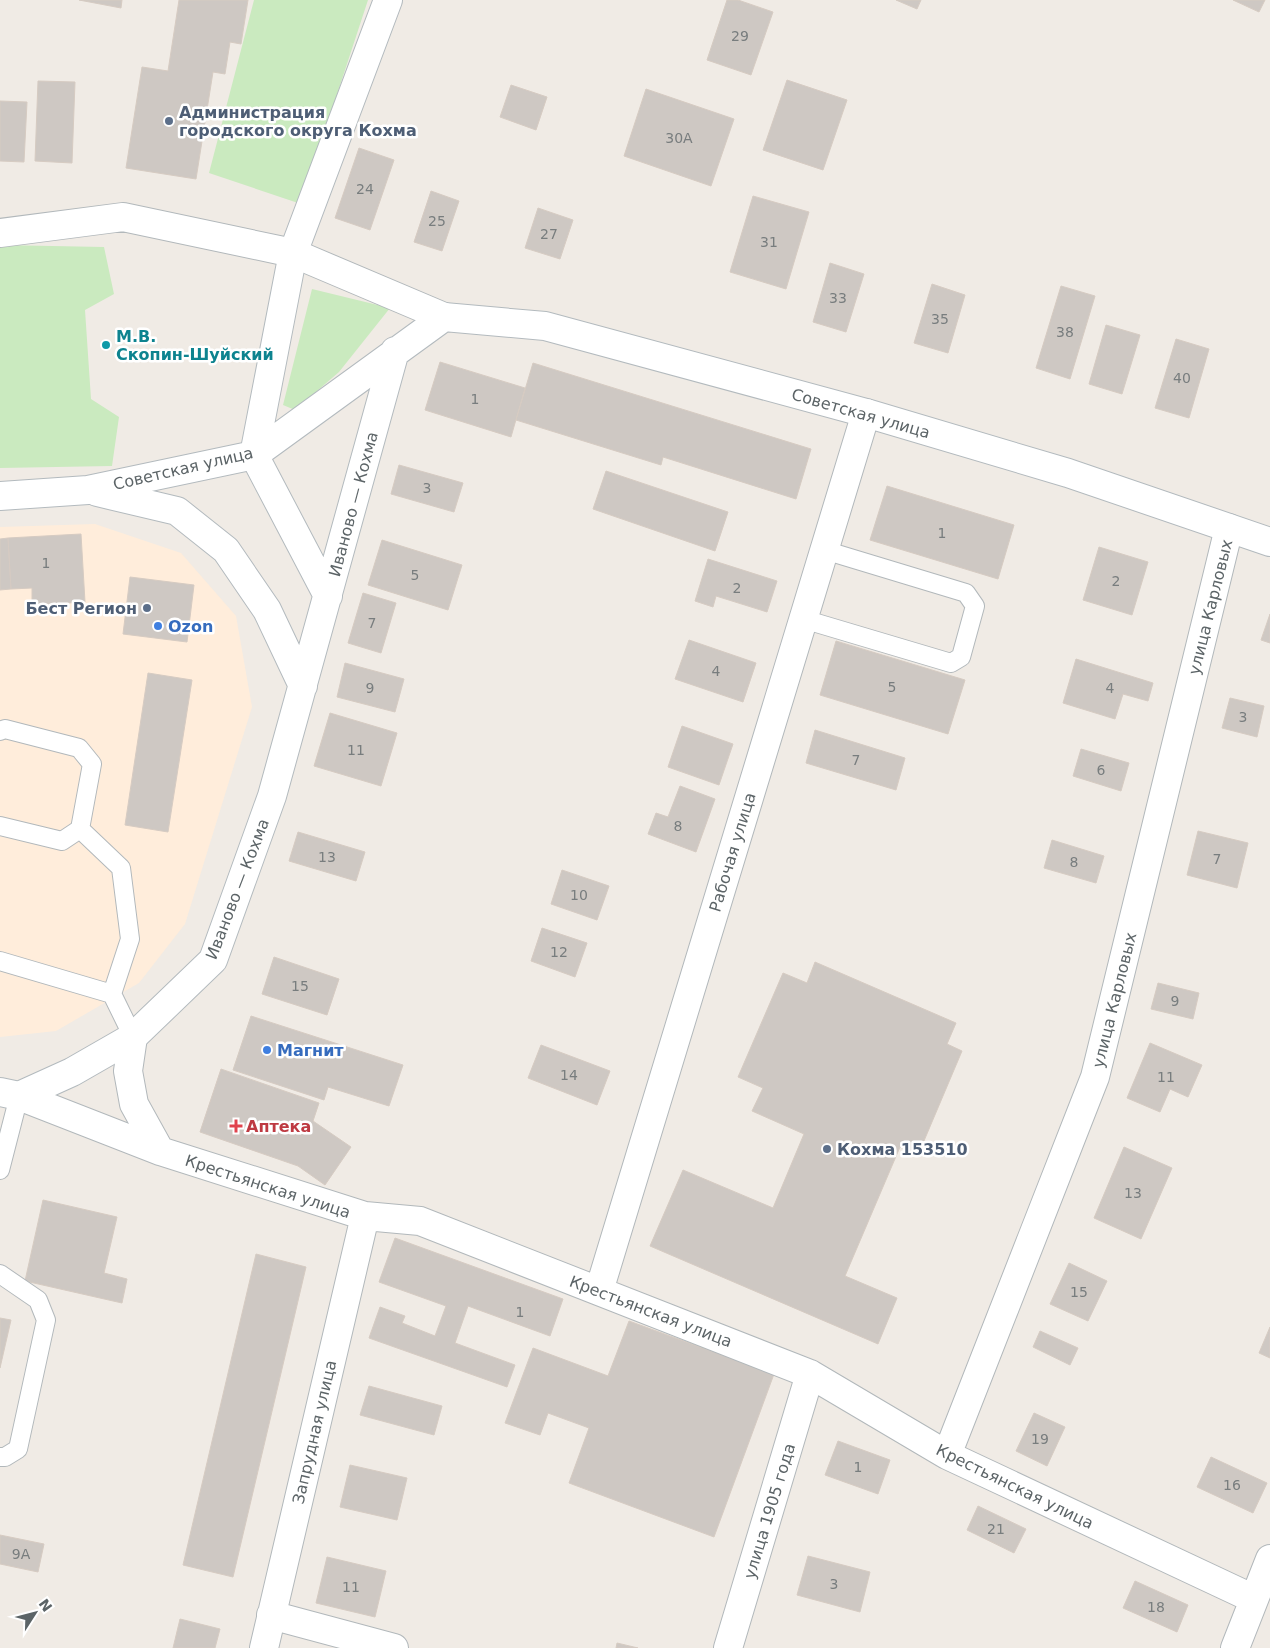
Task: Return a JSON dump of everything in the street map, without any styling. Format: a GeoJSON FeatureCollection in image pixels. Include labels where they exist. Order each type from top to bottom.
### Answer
{"type":"FeatureCollection","features":[{"type":"Feature","properties":{"kind":"street"},"geometry":{"type":"LineString","coordinates":[[328,596],[254,455],[294,253],[388,0]]}},
{"type":"Feature","properties":{"kind":"street","name":"Советская улица"},"geometry":{"type":"LineString","coordinates":[[0,233],[123,217],[294,253],[444,317],[545,326],[866,413],[1068,473],[1270,542]]}},
{"type":"Feature","properties":{"kind":"street","name":"Советская улица"},"geometry":{"type":"LineString","coordinates":[[0,496],[88,490],[254,455],[444,317]]}},
{"type":"Feature","properties":{"kind":"street","name":"Иваново — Кохма"},"geometry":{"type":"LineString","coordinates":[[9,1094],[72,1072],[133,1037],[213,960],[272,796],[395,351]]}},
{"type":"Feature","properties":{"kind":"street","name":"Рабочая улица"},"geometry":{"type":"LineString","coordinates":[[599,1291],[866,413]]}},
{"type":"Feature","properties":{"kind":"street"},"geometry":{"type":"LineString","coordinates":[[88,490],[177,511],[226,550],[267,610],[302,686]]}},
{"type":"Feature","properties":{"kind":"street","name":"улица Карловых"},"geometry":{"type":"LineString","coordinates":[[947,1455],[1095,1077],[1229,528]]}},
{"type":"Feature","properties":{"kind":"street"},"geometry":{"type":"LineString","coordinates":[[133,1037],[128,1071],[134,1104],[160,1151]]}},
{"type":"Feature","properties":{"kind":"street","name":"Крестьянская улица"},"geometry":{"type":"LineString","coordinates":[[9,1094],[160,1151],[365,1216],[420,1221],[810,1374],[947,1455],[1254,1599]]}},
{"type":"Feature","properties":{"kind":"street","name":"Запрудная улица"},"geometry":{"type":"LineString","coordinates":[[264,1648],[365,1216]]}},
{"type":"Feature","properties":{"kind":"street","name":"улица 1905 года"},"geometry":{"type":"LineString","coordinates":[[728,1648],[810,1374]]}},
{"type":"Feature","properties":{"kind":"street"},"geometry":{"type":"LineString","coordinates":[[1235,1648],[1270,1559]]}},
{"type":"Feature","properties":{"kind":"street"},"geometry":{"type":"LineString","coordinates":[[271,1616],[394,1648]]}},
{"type":"Feature","properties":{"kind":"lane"},"geometry":{"type":"LineString","coordinates":[[803,619],[951,663],[961,657],[975,606],[966,593],[824,550]]}},
{"type":"Feature","properties":{"kind":"lane"},"geometry":{"type":"LineString","coordinates":[[0,731],[5,729],[79,748],[92,764],[80,829],[62,841],[0,826]]}},
{"type":"Feature","properties":{"kind":"lane"},"geometry":{"type":"LineString","coordinates":[[80,829],[121,868],[130,939],[112,994],[133,1037]]}},
{"type":"Feature","properties":{"kind":"lane"},"geometry":{"type":"LineString","coordinates":[[0,961],[112,994]]}},
{"type":"Feature","properties":{"kind":"lane"},"geometry":{"type":"LineString","coordinates":[[0,1170],[9,1094]]}},
{"type":"Feature","properties":{"kind":"lane"},"geometry":{"type":"LineString","coordinates":[[0,1274],[38,1300],[46,1320],[18,1449],[5,1457],[0,1457]]}},
{"type":"Feature","properties":{"kind":"shaded area"},"geometry":{"type":"Polygon","coordinates":[[[95,524],[181,553],[236,616],[252,707],[185,924],[139,983],[56,1031],[0,1037],[0,527],[95,524]]]}},
{"type":"Feature","properties":{"kind":"green space"},"geometry":{"type":"Polygon","coordinates":[[[254,0],[368,0],[301,204],[209,173],[254,0]]]}},
{"type":"Feature","properties":{"kind":"green space"},"geometry":{"type":"Polygon","coordinates":[[[0,245],[104,247],[114,294],[85,310],[91,399],[119,417],[112,466],[0,468],[0,245]]]}},
{"type":"Feature","properties":{"kind":"green space"},"geometry":{"type":"Polygon","coordinates":[[[312,289],[390,308],[339,372],[295,410],[283,405],[312,289]]]}},
{"type":"Feature","properties":{"kind":"building"},"geometry":{"type":"Polygon","coordinates":[[[79,0],[122,0],[121,8],[79,0]]]}},
{"type":"Feature","properties":{"kind":"building","name":"Администрация городского округа Кохма"},"geometry":{"type":"Polygon","coordinates":[[[179,0],[248,0],[241,44],[230,42],[225,74],[213,72],[196,179],[126,168],[142,67],[168,71],[179,0]]]}},
{"type":"Feature","properties":{"kind":"building"},"geometry":{"type":"Polygon","coordinates":[[[727,0],[738,0],[773,12],[751,75],[707,60],[727,0]]]}},
{"type":"Feature","properties":{"kind":"building"},"geometry":{"type":"Polygon","coordinates":[[[896,0],[921,0],[917,9],[896,0]]]}},
{"type":"Feature","properties":{"kind":"building"},"geometry":{"type":"Polygon","coordinates":[[[1233,0],[1265,0],[1259,12],[1233,0]]]}},
{"type":"Feature","properties":{"kind":"building"},"geometry":{"type":"Polygon","coordinates":[[[787,80],[847,100],[823,170],[763,150],[787,80]]]}},
{"type":"Feature","properties":{"kind":"building"},"geometry":{"type":"Polygon","coordinates":[[[38,81],[75,82],[72,163],[35,161],[38,81]]]}},
{"type":"Feature","properties":{"kind":"building"},"geometry":{"type":"Polygon","coordinates":[[[511,85],[547,97],[536,130],[500,117],[511,85]]]}},
{"type":"Feature","properties":{"kind":"building"},"geometry":{"type":"Polygon","coordinates":[[[646,89],[734,119],[711,186],[624,156],[646,89]]]}},
{"type":"Feature","properties":{"kind":"building"},"geometry":{"type":"Polygon","coordinates":[[[0,101],[27,102],[24,162],[0,161],[0,101]]]}},
{"type":"Feature","properties":{"kind":"building"},"geometry":{"type":"Polygon","coordinates":[[[359,148],[394,160],[370,230],[335,218],[359,148]]]}},
{"type":"Feature","properties":{"kind":"building"},"geometry":{"type":"Polygon","coordinates":[[[431,191],[459,201],[442,251],[414,242],[431,191]]]}},
{"type":"Feature","properties":{"kind":"building"},"geometry":{"type":"Polygon","coordinates":[[[753,196],[809,212],[786,289],[730,272],[753,196]]]}},
{"type":"Feature","properties":{"kind":"building"},"geometry":{"type":"Polygon","coordinates":[[[538,208],[573,220],[560,259],[525,248],[538,208]]]}},
{"type":"Feature","properties":{"kind":"building"},"geometry":{"type":"Polygon","coordinates":[[[830,263],[864,274],[846,332],[813,322],[830,263]]]}},
{"type":"Feature","properties":{"kind":"building"},"geometry":{"type":"Polygon","coordinates":[[[932,284],[965,295],[948,353],[914,343],[932,284]]]}},
{"type":"Feature","properties":{"kind":"building"},"geometry":{"type":"Polygon","coordinates":[[[1061,286],[1095,296],[1070,379],[1036,368],[1061,286]]]}},
{"type":"Feature","properties":{"kind":"building"},"geometry":{"type":"Polygon","coordinates":[[[1106,325],[1140,335],[1122,394],[1089,384],[1106,325]]]}},
{"type":"Feature","properties":{"kind":"building"},"geometry":{"type":"Polygon","coordinates":[[[1176,339],[1209,349],[1189,418],[1155,408],[1176,339]]]}},
{"type":"Feature","properties":{"kind":"building"},"geometry":{"type":"Polygon","coordinates":[[[440,362],[525,388],[511,437],[425,410],[440,362]]]}},
{"type":"Feature","properties":{"kind":"building"},"geometry":{"type":"Polygon","coordinates":[[[533,363],[811,449],[796,499],[663,457],[661,465],[516,420],[533,363]]]}},
{"type":"Feature","properties":{"kind":"building"},"geometry":{"type":"Polygon","coordinates":[[[399,465],[463,483],[454,512],[391,494],[399,465]]]}},
{"type":"Feature","properties":{"kind":"building"},"geometry":{"type":"Polygon","coordinates":[[[606,471],[728,512],[715,551],[593,509],[606,471]]]}},
{"type":"Feature","properties":{"kind":"building"},"geometry":{"type":"Polygon","coordinates":[[[887,486],[1014,525],[998,579],[870,540],[887,486]]]}},
{"type":"Feature","properties":{"kind":"building"},"geometry":{"type":"Polygon","coordinates":[[[81,534],[85,602],[32,605],[32,588],[11,589],[8,538],[81,534]]]}},
{"type":"Feature","properties":{"kind":"building"},"geometry":{"type":"Polygon","coordinates":[[[8,538],[11,589],[0,590],[0,539],[8,538]]]}},
{"type":"Feature","properties":{"kind":"building"},"geometry":{"type":"Polygon","coordinates":[[[382,540],[462,565],[448,610],[368,585],[382,540]]]}},
{"type":"Feature","properties":{"kind":"building"},"geometry":{"type":"Polygon","coordinates":[[[1099,547],[1148,562],[1132,615],[1083,600],[1099,547]]]}},
{"type":"Feature","properties":{"kind":"building"},"geometry":{"type":"Polygon","coordinates":[[[708,559],[777,581],[767,612],[716,596],[713,607],[695,601],[708,559]]]}},
{"type":"Feature","properties":{"kind":"building"},"geometry":{"type":"Polygon","coordinates":[[[130,577],[194,585],[187,642],[123,634],[130,577]]]}},
{"type":"Feature","properties":{"kind":"building"},"geometry":{"type":"Polygon","coordinates":[[[363,593],[396,603],[381,653],[348,643],[363,593]]]}},
{"type":"Feature","properties":{"kind":"building"},"geometry":{"type":"Polygon","coordinates":[[[1270,614],[1270,643],[1261,640],[1270,614]]]}},
{"type":"Feature","properties":{"kind":"building"},"geometry":{"type":"Polygon","coordinates":[[[689,640],[756,663],[743,702],[675,679],[689,640]]]}},
{"type":"Feature","properties":{"kind":"building"},"geometry":{"type":"Polygon","coordinates":[[[836,641],[965,680],[948,734],[820,695],[836,641]]]}},
{"type":"Feature","properties":{"kind":"building"},"geometry":{"type":"Polygon","coordinates":[[[1076,659],[1153,683],[1148,701],[1123,694],[1115,719],[1063,703],[1076,659]]]}},
{"type":"Feature","properties":{"kind":"building"},"geometry":{"type":"Polygon","coordinates":[[[345,663],[404,679],[395,712],[337,697],[345,663]]]}},
{"type":"Feature","properties":{"kind":"building"},"geometry":{"type":"Polygon","coordinates":[[[148,673],[192,680],[168,832],[125,825],[148,673]]]}},
{"type":"Feature","properties":{"kind":"building"},"geometry":{"type":"Polygon","coordinates":[[[1230,698],[1264,706],[1257,737],[1222,728],[1230,698]]]}},
{"type":"Feature","properties":{"kind":"building"},"geometry":{"type":"Polygon","coordinates":[[[330,713],[397,733],[381,786],[314,766],[330,713]]]}},
{"type":"Feature","properties":{"kind":"building"},"geometry":{"type":"Polygon","coordinates":[[[682,726],[733,744],[719,785],[668,767],[682,726]]]}},
{"type":"Feature","properties":{"kind":"building"},"geometry":{"type":"Polygon","coordinates":[[[815,730],[905,758],[896,790],[806,763],[815,730]]]}},
{"type":"Feature","properties":{"kind":"building"},"geometry":{"type":"Polygon","coordinates":[[[1081,749],[1129,763],[1121,791],[1073,776],[1081,749]]]}},
{"type":"Feature","properties":{"kind":"building"},"geometry":{"type":"Polygon","coordinates":[[[680,786],[715,799],[696,852],[648,834],[656,813],[668,817],[680,786]]]}},
{"type":"Feature","properties":{"kind":"building"},"geometry":{"type":"Polygon","coordinates":[[[1198,831],[1248,843],[1237,888],[1187,875],[1198,831]]]}},
{"type":"Feature","properties":{"kind":"building"},"geometry":{"type":"Polygon","coordinates":[[[298,832],[365,852],[356,881],[289,861],[298,832]]]}},
{"type":"Feature","properties":{"kind":"building"},"geometry":{"type":"Polygon","coordinates":[[[1052,840],[1104,856],[1096,883],[1044,868],[1052,840]]]}},
{"type":"Feature","properties":{"kind":"building"},"geometry":{"type":"Polygon","coordinates":[[[562,870],[609,886],[597,920],[551,904],[562,870]]]}},
{"type":"Feature","properties":{"kind":"building"},"geometry":{"type":"Polygon","coordinates":[[[542,928],[587,943],[575,977],[531,961],[542,928]]]}},
{"type":"Feature","properties":{"kind":"building"},"geometry":{"type":"Polygon","coordinates":[[[274,957],[339,979],[327,1015],[262,994],[274,957]]]}},
{"type":"Feature","properties":{"kind":"building"},"geometry":{"type":"Polygon","coordinates":[[[815,962],[956,1023],[947,1044],[962,1051],[918,1155],[900,1147],[845,1276],[897,1298],[878,1344],[650,1246],[683,1170],[773,1208],[804,1134],[752,1111],[763,1088],[738,1077],[783,973],[807,983],[815,962]]]}},
{"type":"Feature","properties":{"kind":"building"},"geometry":{"type":"Polygon","coordinates":[[[1158,983],[1199,993],[1193,1019],[1151,1009],[1158,983]]]}},
{"type":"Feature","properties":{"kind":"building"},"geometry":{"type":"Polygon","coordinates":[[[251,1016],[403,1065],[389,1106],[328,1087],[324,1100],[233,1070],[251,1016]]]}},
{"type":"Feature","properties":{"kind":"building"},"geometry":{"type":"Polygon","coordinates":[[[1150,1043],[1202,1065],[1188,1097],[1170,1089],[1160,1112],[1127,1098],[1150,1043]]]}},
{"type":"Feature","properties":{"kind":"building"},"geometry":{"type":"Polygon","coordinates":[[[541,1045],[610,1071],[597,1105],[528,1078],[541,1045]]]}},
{"type":"Feature","properties":{"kind":"building"},"geometry":{"type":"Polygon","coordinates":[[[221,1069],[319,1103],[313,1121],[351,1147],[325,1185],[298,1166],[200,1132],[221,1069]]]}},
{"type":"Feature","properties":{"kind":"building"},"geometry":{"type":"Polygon","coordinates":[[[1124,1147],[1172,1168],[1141,1239],[1094,1218],[1124,1147]]]}},
{"type":"Feature","properties":{"kind":"building"},"geometry":{"type":"Polygon","coordinates":[[[43,1200],[117,1217],[104,1273],[127,1279],[122,1303],[25,1281],[43,1200]]]}},
{"type":"Feature","properties":{"kind":"building"},"geometry":{"type":"Polygon","coordinates":[[[395,1238],[563,1299],[550,1336],[468,1306],[455,1343],[515,1365],[507,1387],[369,1338],[380,1307],[405,1316],[402,1323],[435,1336],[446,1306],[379,1282],[395,1238]]]}},
{"type":"Feature","properties":{"kind":"building"},"geometry":{"type":"Polygon","coordinates":[[[256,1254],[306,1267],[233,1577],[183,1565],[256,1254]]]}},
{"type":"Feature","properties":{"kind":"building"},"geometry":{"type":"Polygon","coordinates":[[[1069,1263],[1107,1281],[1088,1321],[1050,1304],[1069,1263]]]}},
{"type":"Feature","properties":{"kind":"building"},"geometry":{"type":"Polygon","coordinates":[[[0,1318],[11,1320],[0,1368],[0,1318]]]}},
{"type":"Feature","properties":{"kind":"building"},"geometry":{"type":"Polygon","coordinates":[[[629,1321],[774,1374],[714,1537],[569,1483],[589,1428],[548,1413],[540,1435],[505,1423],[533,1348],[608,1376],[629,1321]]]}},
{"type":"Feature","properties":{"kind":"building"},"geometry":{"type":"Polygon","coordinates":[[[1270,1327],[1270,1358],[1259,1353],[1270,1327]]]}},
{"type":"Feature","properties":{"kind":"building"},"geometry":{"type":"Polygon","coordinates":[[[1040,1331],[1078,1348],[1070,1365],[1033,1347],[1040,1331]]]}},
{"type":"Feature","properties":{"kind":"building"},"geometry":{"type":"Polygon","coordinates":[[[369,1386],[442,1406],[434,1435],[360,1415],[369,1386]]]}},
{"type":"Feature","properties":{"kind":"building"},"geometry":{"type":"Polygon","coordinates":[[[1034,1413],[1065,1427],[1047,1466],[1016,1451],[1034,1413]]]}},
{"type":"Feature","properties":{"kind":"building"},"geometry":{"type":"Polygon","coordinates":[[[838,1441],[890,1460],[878,1494],[825,1475],[838,1441]]]}},
{"type":"Feature","properties":{"kind":"building"},"geometry":{"type":"Polygon","coordinates":[[[1211,1457],[1267,1483],[1253,1513],[1197,1487],[1211,1457]]]}},
{"type":"Feature","properties":{"kind":"building"},"geometry":{"type":"Polygon","coordinates":[[[350,1465],[407,1478],[397,1520],[340,1507],[350,1465]]]}},
{"type":"Feature","properties":{"kind":"building"},"geometry":{"type":"Polygon","coordinates":[[[978,1506],[1026,1529],[1014,1553],[967,1530],[978,1506]]]}},
{"type":"Feature","properties":{"kind":"building"},"geometry":{"type":"Polygon","coordinates":[[[0,1535],[44,1544],[38,1572],[0,1564],[0,1535]]]}},
{"type":"Feature","properties":{"kind":"building"},"geometry":{"type":"Polygon","coordinates":[[[808,1556],[870,1572],[860,1612],[797,1595],[808,1556]]]}},
{"type":"Feature","properties":{"kind":"building"},"geometry":{"type":"Polygon","coordinates":[[[327,1557],[386,1571],[375,1617],[316,1603],[327,1557]]]}},
{"type":"Feature","properties":{"kind":"building"},"geometry":{"type":"Polygon","coordinates":[[[1135,1581],[1188,1605],[1177,1632],[1123,1608],[1135,1581]]]}},
{"type":"Feature","properties":{"kind":"building"},"geometry":{"type":"Polygon","coordinates":[[[180,1619],[220,1629],[215,1648],[173,1648],[180,1619]]]}},
{"type":"Feature","properties":{"kind":"building"},"geometry":{"type":"Polygon","coordinates":[[[617,1643],[638,1648],[616,1648],[617,1643]]]}},
{"type":"Feature","properties":{"kind":"place","name":"Администрация городского округа Кохма"},"geometry":{"type":"Point","coordinates":[169,121]}},
{"type":"Feature","properties":{"kind":"place","name":"М.В. Скопин-Шуйский"},"geometry":{"type":"Point","coordinates":[106,345]}},
{"type":"Feature","properties":{"kind":"place","name":"Бест Регион"},"geometry":{"type":"Point","coordinates":[147,608]}},
{"type":"Feature","properties":{"kind":"place","name":"Ozon"},"geometry":{"type":"Point","coordinates":[158,626]}},
{"type":"Feature","properties":{"kind":"place","name":"Магнит"},"geometry":{"type":"Point","coordinates":[267,1050]}},
{"type":"Feature","properties":{"kind":"place","name":"Аптека"},"geometry":{"type":"Point","coordinates":[236,1126]}},
{"type":"Feature","properties":{"kind":"place","name":"Кохма 153510"},"geometry":{"type":"Point","coordinates":[827,1149]}}]}
